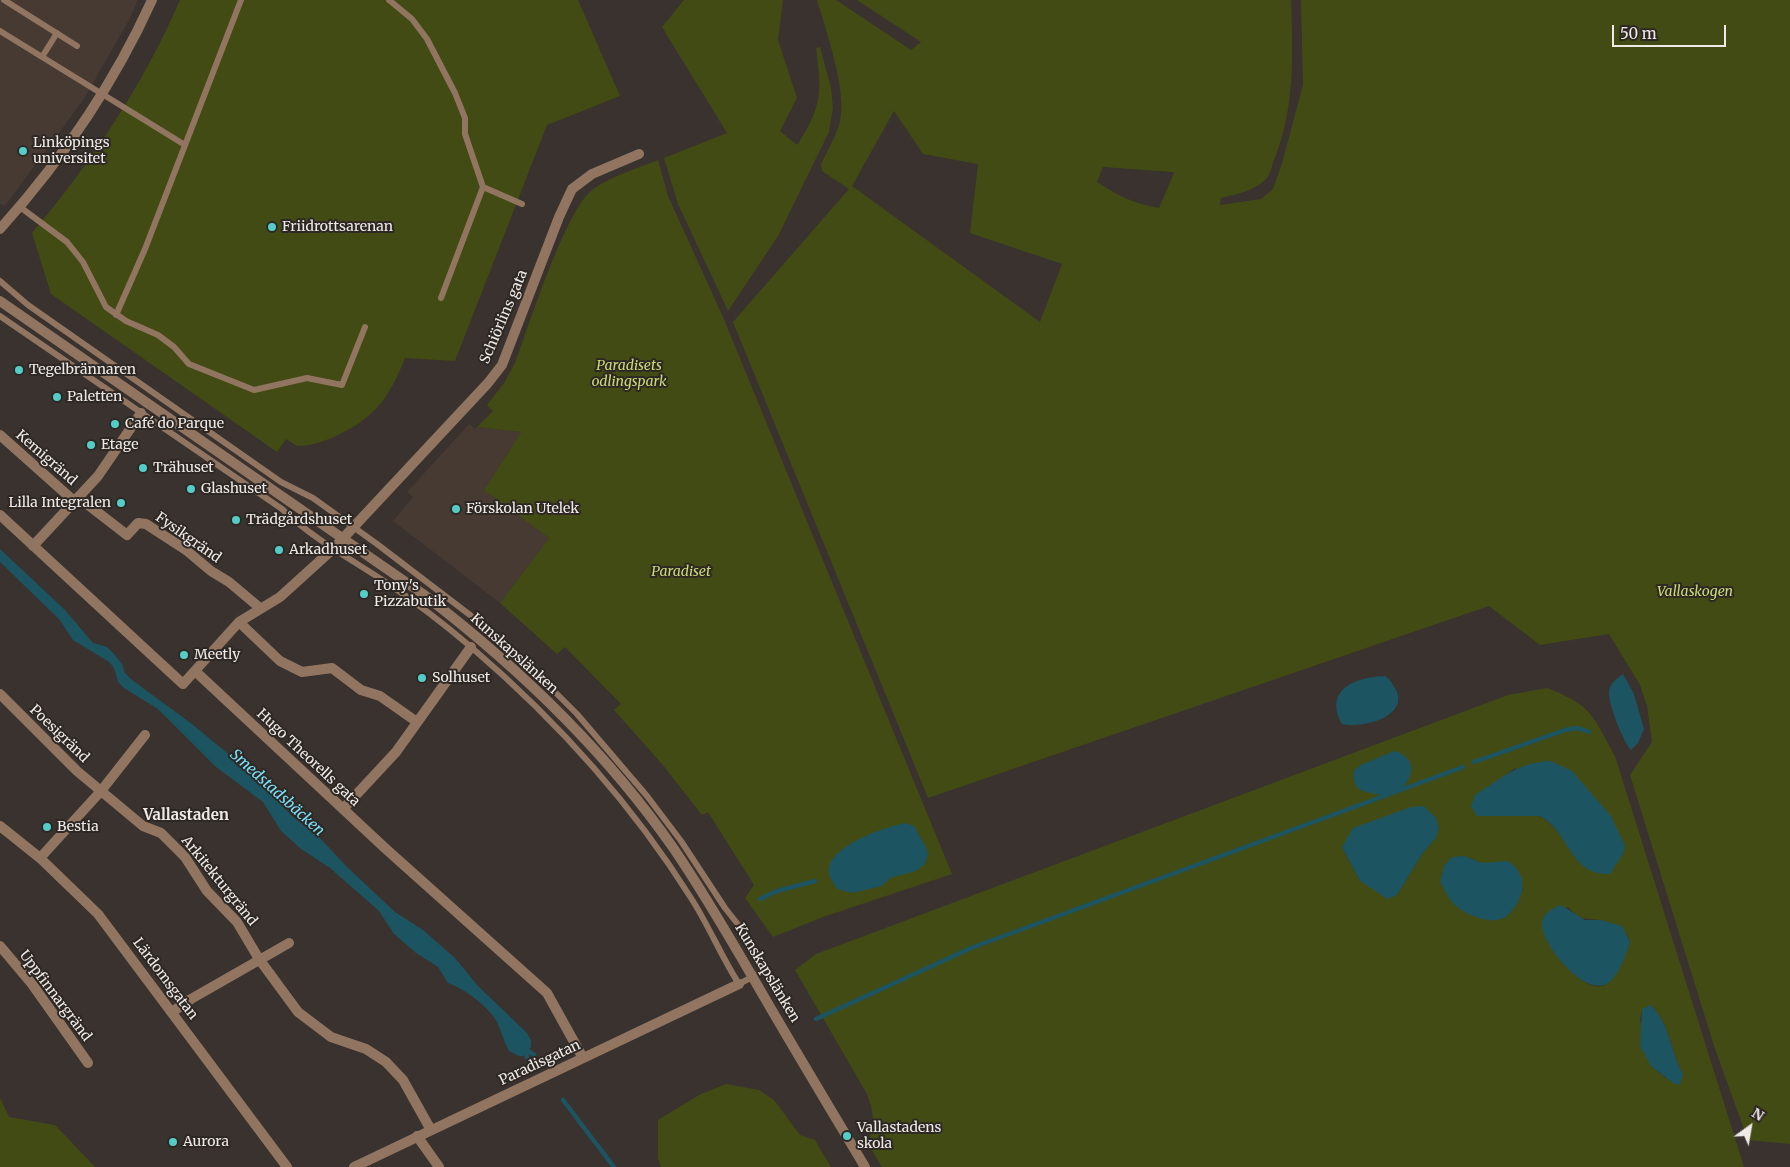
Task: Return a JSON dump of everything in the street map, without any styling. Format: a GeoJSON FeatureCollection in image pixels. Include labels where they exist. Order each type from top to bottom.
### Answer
{"type":"FeatureCollection","features":[{"type":"Feature","properties":{"kind":"street"},"geometry":{"type":"LineString","coordinates":[[0,229],[46,176],[102,95],[125,57],[152,0]]}},
{"type":"Feature","properties":{"kind":"street","name":"Schiörlins gata"},"geometry":{"type":"LineString","coordinates":[[195,671],[239,622],[280,597],[333,549],[488,383],[502,365],[559,217],[572,189],[592,174],[639,154]]}},
{"type":"Feature","properties":{"kind":"street","name":"Kunskapslänken"},"geometry":{"type":"LineString","coordinates":[[0,302],[463,625],[529,684],[568,723],[637,802],[673,848],[752,976],[865,1167]]}},
{"type":"Feature","properties":{"kind":"street"},"geometry":{"type":"LineString","coordinates":[[33,546],[98,476],[142,413]]}},
{"type":"Feature","properties":{"kind":"street","name":"Kemigränd"},"geometry":{"type":"LineString","coordinates":[[0,436],[76,499]]}},
{"type":"Feature","properties":{"kind":"street","name":"Fysikgränd"},"geometry":{"type":"LineString","coordinates":[[76,499],[127,535],[138,523],[146,524],[186,550],[210,571],[229,582],[260,608]]}},
{"type":"Feature","properties":{"kind":"street"},"geometry":{"type":"LineString","coordinates":[[0,515],[183,684],[195,671]]}},
{"type":"Feature","properties":{"kind":"street"},"geometry":{"type":"LineString","coordinates":[[239,622],[280,661],[302,672],[332,668],[360,690],[380,696],[417,722]]}},
{"type":"Feature","properties":{"kind":"street"},"geometry":{"type":"LineString","coordinates":[[343,809],[396,752],[471,647]]}},
{"type":"Feature","properties":{"kind":"street","name":"Hugo Theorells gata"},"geometry":{"type":"LineString","coordinates":[[195,671],[343,809],[547,993],[583,1058]]}},
{"type":"Feature","properties":{"kind":"street","name":"Poesigränd"},"geometry":{"type":"LineString","coordinates":[[0,694],[101,791]]}},
{"type":"Feature","properties":{"kind":"street"},"geometry":{"type":"LineString","coordinates":[[40,858],[101,791],[145,736]]}},
{"type":"Feature","properties":{"kind":"street","name":"Arkitekturgränd"},"geometry":{"type":"LineString","coordinates":[[101,791],[143,826],[161,833],[186,857],[207,891],[237,922],[259,959],[298,1012],[331,1037],[366,1049],[386,1062],[404,1080],[432,1130]]}},
{"type":"Feature","properties":{"kind":"street","name":"Lärdomsgatan"},"geometry":{"type":"LineString","coordinates":[[0,826],[40,858],[98,914],[287,1167]]}},
{"type":"Feature","properties":{"kind":"street"},"geometry":{"type":"LineString","coordinates":[[172,1012],[289,943]]}},
{"type":"Feature","properties":{"kind":"street","name":"Uppfinnargränd"},"geometry":{"type":"LineString","coordinates":[[0,946],[32,984],[88,1063]]}},
{"type":"Feature","properties":{"kind":"street","name":"Paradisgatan"},"geometry":{"type":"LineString","coordinates":[[354,1167],[739,984]]}},
{"type":"Feature","properties":{"kind":"street"},"geometry":{"type":"LineString","coordinates":[[417,1136],[439,1167]]}},
{"type":"Feature","properties":{"kind":"lane"},"geometry":{"type":"LineString","coordinates":[[4,0],[77,46]]}},
{"type":"Feature","properties":{"kind":"lane"},"geometry":{"type":"LineString","coordinates":[[116,315],[145,249],[241,0]]}},
{"type":"Feature","properties":{"kind":"lane"},"geometry":{"type":"LineString","coordinates":[[388,0],[412,19],[427,39],[455,92],[465,118],[465,134],[483,186],[441,298]]}},
{"type":"Feature","properties":{"kind":"lane"},"geometry":{"type":"LineString","coordinates":[[0,31],[185,145]]}},
{"type":"Feature","properties":{"kind":"lane"},"geometry":{"type":"LineString","coordinates":[[42,57],[57,33]]}},
{"type":"Feature","properties":{"kind":"lane"},"geometry":{"type":"LineString","coordinates":[[483,186],[522,204]]}},
{"type":"Feature","properties":{"kind":"lane"},"geometry":{"type":"LineString","coordinates":[[20,207],[67,242],[83,262],[106,307],[116,315],[158,335],[174,347],[189,364],[254,390],[307,378],[342,385],[365,327]]}},
{"type":"Feature","properties":{"kind":"lane"},"geometry":{"type":"LineString","coordinates":[[0,281],[28,305],[281,482],[313,498],[354,527],[504,644],[538,675],[606,746],[659,811],[725,908],[744,932],[766,969],[739,984],[721,956],[692,898],[628,810],[569,740],[500,672],[471,647],[402,594],[333,549],[282,509],[0,316]]}},
{"type":"Feature","properties":{"kind":"shaded area","name":"Linköpings universitet"},"geometry":{"type":"Polygon","coordinates":[[[0,0],[138,0],[129,20],[84,99],[5,206],[0,204],[0,0]]]}},
{"type":"Feature","properties":{"kind":"shaded area","name":"Förskolan Utelek"},"geometry":{"type":"Polygon","coordinates":[[[469,424],[475,429],[477,427],[521,432],[484,490],[549,538],[500,603],[393,521],[413,497],[407,492],[469,424]]]}},
{"type":"Feature","properties":{"kind":"green space","name":"Friidrottsarenan"},"geometry":{"type":"Polygon","coordinates":[[[180,0],[578,0],[620,96],[547,125],[455,361],[405,358],[394,384],[372,413],[351,428],[318,443],[297,446],[286,439],[277,452],[51,294],[32,233],[75,179],[115,122],[150,62],[180,0]]]}},
{"type":"Feature","properties":{"kind":"green space"},"geometry":{"type":"Polygon","coordinates":[[[684,0],[783,0],[778,40],[797,98],[780,131],[797,145],[811,120],[818,99],[819,76],[816,48],[820,47],[831,88],[833,108],[829,132],[778,236],[728,311],[678,204],[664,158],[727,133],[662,27],[684,0]]]}},
{"type":"Feature","properties":{"kind":"green space","name":"Vallaskogen"},"geometry":{"type":"Polygon","coordinates":[[[817,0],[836,0],[911,50],[921,42],[857,0],[1291,0],[1292,61],[1289,101],[1281,141],[1271,170],[1267,178],[1257,186],[1221,198],[1220,205],[1261,199],[1273,189],[1303,85],[1301,0],[1790,0],[1790,1144],[1748,1140],[1714,1046],[1630,775],[1652,742],[1647,706],[1640,685],[1609,634],[1540,645],[1489,606],[928,798],[733,322],[849,189],[822,171],[821,164],[832,143],[840,121],[841,93],[830,44],[817,0]],[[894,111],[852,186],[1040,322],[1062,264],[970,233],[978,164],[923,154],[894,111]],[[1103,167],[1097,182],[1126,198],[1159,208],[1174,173],[1173,172],[1103,167]]]}},
{"type":"Feature","properties":{"kind":"green space","name":"Paradiset"},"geometry":{"type":"Polygon","coordinates":[[[658,160],[668,196],[723,317],[952,874],[823,917],[773,937],[745,898],[754,885],[708,812],[702,815],[662,764],[614,710],[621,704],[565,647],[557,654],[500,603],[549,538],[484,490],[521,432],[477,427],[493,411],[487,405],[504,383],[515,363],[559,244],[582,202],[592,190],[607,181],[658,160]]]}},
{"type":"Feature","properties":{"kind":"green space"},"geometry":{"type":"Polygon","coordinates":[[[1547,688],[1574,700],[1590,713],[1596,721],[1615,756],[1744,1167],[882,1167],[868,1144],[873,1119],[867,1094],[795,970],[816,954],[1508,695],[1547,688]],[[1515,768],[1501,779],[1507,815],[1542,817],[1559,834],[1515,768]],[[1435,839],[1342,847],[1360,881],[1397,895],[1422,854],[1435,839]],[[1464,856],[1510,913],[1523,889],[1482,863],[1464,856]],[[1568,907],[1546,938],[1565,964],[1583,981],[1592,986],[1602,986],[1617,973],[1630,942],[1626,933],[1601,920],[1579,918],[1568,907]],[[1650,1005],[1642,1010],[1640,1020],[1651,1066],[1666,1078],[1683,1074],[1675,1057],[1666,1028],[1656,1011],[1650,1005]]]}},
{"type":"Feature","properties":{"kind":"green space"},"geometry":{"type":"Polygon","coordinates":[[[726,1084],[759,1090],[774,1100],[800,1135],[815,1140],[831,1167],[661,1167],[658,1158],[658,1120],[699,1095],[726,1084]]]}},
{"type":"Feature","properties":{"kind":"green space"},"geometry":{"type":"Polygon","coordinates":[[[0,1098],[9,1117],[55,1125],[95,1167],[0,1167],[0,1098]]]}},
{"type":"Feature","properties":{"kind":"water"},"geometry":{"type":"Polygon","coordinates":[[[0,549],[65,610],[93,643],[107,647],[122,664],[125,673],[132,680],[192,724],[250,772],[292,816],[319,837],[346,866],[395,912],[423,930],[455,958],[478,986],[527,1033],[531,1040],[531,1047],[523,1056],[509,1051],[497,1022],[482,1004],[469,994],[448,983],[438,967],[416,953],[394,934],[379,911],[330,868],[301,849],[281,831],[263,802],[216,767],[158,709],[124,688],[118,682],[114,668],[109,662],[73,640],[59,619],[0,562],[0,549]]]}},
{"type":"Feature","properties":{"kind":"water"},"geometry":{"type":"Polygon","coordinates":[[[1623,674],[1634,694],[1644,729],[1638,743],[1631,750],[1620,731],[1609,697],[1612,684],[1623,674]]]}},
{"type":"Feature","properties":{"kind":"water"},"geometry":{"type":"Polygon","coordinates":[[[1385,676],[1395,688],[1398,698],[1396,707],[1382,719],[1360,725],[1342,724],[1337,712],[1337,702],[1340,694],[1346,687],[1363,679],[1385,676]]]}},
{"type":"Feature","properties":{"kind":"water"},"geometry":{"type":"Polygon","coordinates":[[[1394,751],[1403,755],[1409,761],[1411,767],[1408,781],[1402,787],[1395,792],[1379,795],[1362,791],[1356,786],[1354,770],[1361,765],[1394,751]]]}},
{"type":"Feature","properties":{"kind":"water"},"geometry":{"type":"Polygon","coordinates":[[[1551,761],[1572,771],[1611,816],[1625,846],[1623,854],[1610,874],[1596,873],[1585,868],[1554,827],[1539,816],[1477,816],[1471,806],[1475,795],[1502,777],[1529,764],[1551,761]]]}},
{"type":"Feature","properties":{"kind":"water"},"geometry":{"type":"Polygon","coordinates":[[[1424,806],[1436,818],[1439,829],[1435,839],[1422,854],[1397,895],[1388,899],[1360,881],[1342,847],[1353,828],[1411,807],[1424,806]]]}},
{"type":"Feature","properties":{"kind":"water"},"geometry":{"type":"Polygon","coordinates":[[[906,823],[914,826],[927,849],[928,856],[924,865],[916,871],[890,878],[882,886],[852,893],[837,889],[829,873],[829,867],[840,851],[862,838],[886,828],[906,823]]]}},
{"type":"Feature","properties":{"kind":"water"},"geometry":{"type":"Polygon","coordinates":[[[1464,856],[1482,863],[1508,861],[1518,871],[1522,882],[1521,894],[1515,907],[1505,917],[1495,920],[1481,919],[1461,910],[1450,900],[1440,882],[1444,866],[1452,857],[1464,856]]]}},
{"type":"Feature","properties":{"kind":"water"},"geometry":{"type":"Polygon","coordinates":[[[1561,905],[1585,920],[1601,920],[1622,926],[1630,942],[1619,970],[1608,983],[1599,986],[1588,983],[1578,977],[1567,968],[1550,946],[1544,935],[1543,918],[1547,913],[1561,905]]]}},
{"type":"Feature","properties":{"kind":"water"},"geometry":{"type":"Polygon","coordinates":[[[1650,1005],[1666,1028],[1683,1074],[1680,1085],[1673,1083],[1651,1066],[1640,1046],[1642,1009],[1650,1005]]]}},
{"type":"Feature","properties":{"kind":"waterway"},"geometry":{"type":"LineString","coordinates":[[1474,762],[1565,730],[1578,728],[1589,732]]}},
{"type":"Feature","properties":{"kind":"waterway"},"geometry":{"type":"LineString","coordinates":[[816,1019],[971,948],[1463,767]]}},
{"type":"Feature","properties":{"kind":"waterway"},"geometry":{"type":"LineString","coordinates":[[760,899],[777,891],[815,881]]}},
{"type":"Feature","properties":{"kind":"waterway","name":"Smedstadsbäcken"},"geometry":{"type":"LineString","coordinates":[[524,1048],[534,1055]]}},
{"type":"Feature","properties":{"kind":"waterway"},"geometry":{"type":"LineString","coordinates":[[525,1051],[528,1060]]}},
{"type":"Feature","properties":{"kind":"waterway"},"geometry":{"type":"LineString","coordinates":[[563,1100],[614,1167]]}},
{"type":"Feature","properties":{"kind":"place","name":"Linköpings universitet"},"geometry":{"type":"Point","coordinates":[23,151]}},
{"type":"Feature","properties":{"kind":"place","name":"Friidrottsarenan"},"geometry":{"type":"Point","coordinates":[272,227]}},
{"type":"Feature","properties":{"kind":"place","name":"Tegelbrännaren"},"geometry":{"type":"Point","coordinates":[19,370]}},
{"type":"Feature","properties":{"kind":"place","name":"Paletten"},"geometry":{"type":"Point","coordinates":[57,397]}},
{"type":"Feature","properties":{"kind":"place","name":"Café do Parque"},"geometry":{"type":"Point","coordinates":[115,424]}},
{"type":"Feature","properties":{"kind":"place","name":"Etage"},"geometry":{"type":"Point","coordinates":[91,445]}},
{"type":"Feature","properties":{"kind":"place","name":"Trähuset"},"geometry":{"type":"Point","coordinates":[143,468]}},
{"type":"Feature","properties":{"kind":"place","name":"Glashuset"},"geometry":{"type":"Point","coordinates":[191,489]}},
{"type":"Feature","properties":{"kind":"place","name":"Lilla Integralen"},"geometry":{"type":"Point","coordinates":[121,503]}},
{"type":"Feature","properties":{"kind":"place","name":"Förskolan Utelek"},"geometry":{"type":"Point","coordinates":[456,509]}},
{"type":"Feature","properties":{"kind":"place","name":"Trädgårdshuset"},"geometry":{"type":"Point","coordinates":[236,520]}},
{"type":"Feature","properties":{"kind":"place","name":"Arkadhuset"},"geometry":{"type":"Point","coordinates":[279,550]}},
{"type":"Feature","properties":{"kind":"place","name":"Tony's Pizzabutik"},"geometry":{"type":"Point","coordinates":[364,594]}},
{"type":"Feature","properties":{"kind":"place","name":"Meetly"},"geometry":{"type":"Point","coordinates":[184,655]}},
{"type":"Feature","properties":{"kind":"place","name":"Solhuset"},"geometry":{"type":"Point","coordinates":[422,678]}},
{"type":"Feature","properties":{"kind":"place","name":"Bestia"},"geometry":{"type":"Point","coordinates":[47,827]}},
{"type":"Feature","properties":{"kind":"place","name":"Vallastadens skola"},"geometry":{"type":"Point","coordinates":[847,1136]}},
{"type":"Feature","properties":{"kind":"place","name":"Aurora"},"geometry":{"type":"Point","coordinates":[173,1142]}},
{"type":"Feature","properties":{"kind":"district","name":"Vallastaden"},"geometry":{"type":"Point","coordinates":[186,816]}},
{"type":"Feature","properties":{"kind":"park label","name":"Paradisets odlingspark"},"geometry":{"type":"Point","coordinates":[629,374]}}]}
